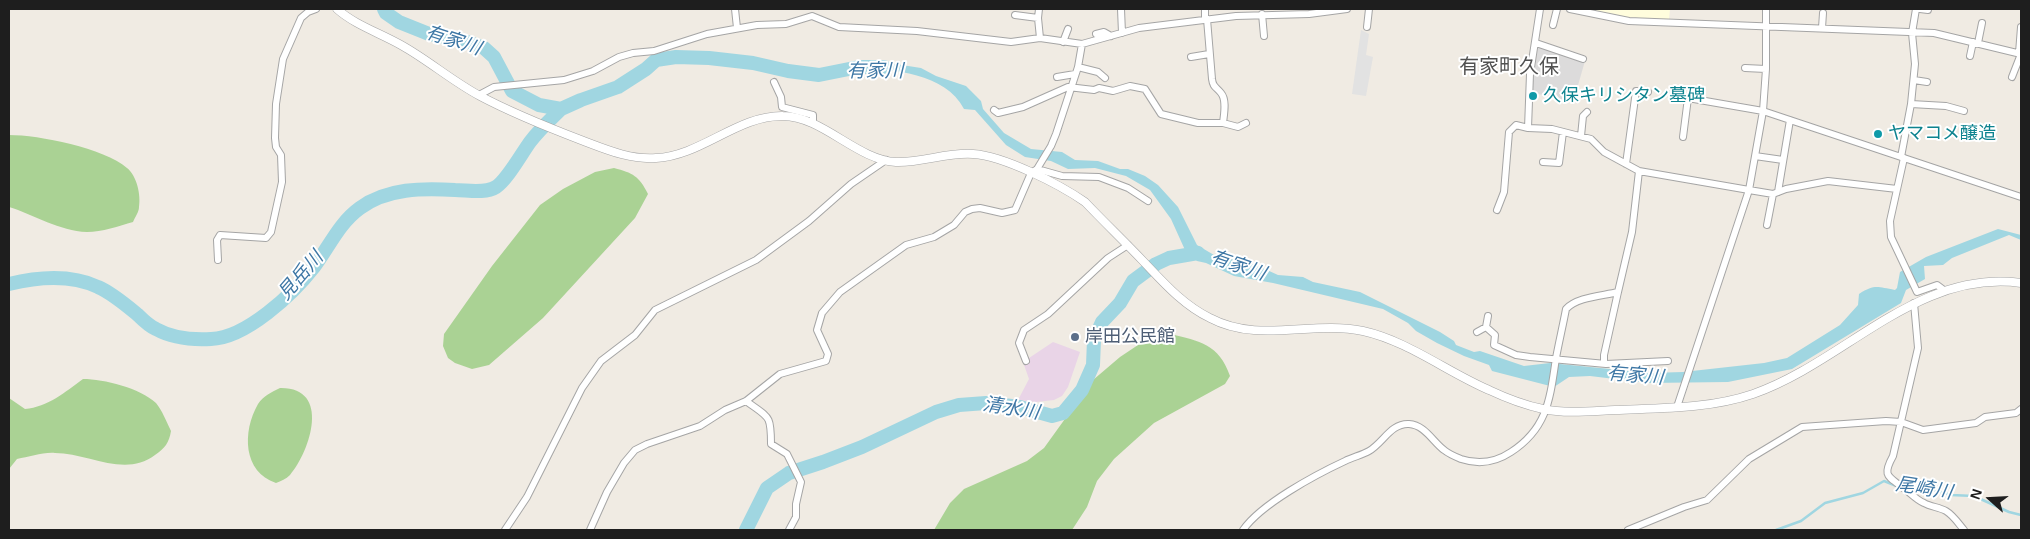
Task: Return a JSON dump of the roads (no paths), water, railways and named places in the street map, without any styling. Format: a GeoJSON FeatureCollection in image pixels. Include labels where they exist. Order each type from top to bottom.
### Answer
{"type":"FeatureCollection","features":[{"type":"Feature","properties":{"kind":"street"},"geometry":{"type":"LineString","coordinates":[[218,260],[217,240],[220,235],[266,238],[272,232],[282,182],[281,156],[276,147],[275,138],[276,104],[282,59],[301,18],[308,12],[316,9]]}},
{"type":"Feature","properties":{"kind":"street"},"geometry":{"type":"LineString","coordinates":[[336,9],[355,22],[402,45],[479,95],[532,121],[612,152],[635,157],[656,158],[686,151],[760,119],[786,115],[813,123],[868,154],[886,160],[904,162],[973,154],[1062,176],[1099,177],[1128,188],[1148,201]]}},
{"type":"Feature","properties":{"kind":"street"},"geometry":{"type":"LineString","coordinates":[[735,9],[737,28]]}},
{"type":"Feature","properties":{"kind":"street"},"geometry":{"type":"LineString","coordinates":[[1039,9],[1040,38]]}},
{"type":"Feature","properties":{"kind":"street"},"geometry":{"type":"LineString","coordinates":[[1120,9],[1122,33]]}},
{"type":"Feature","properties":{"kind":"street"},"geometry":{"type":"LineString","coordinates":[[1204,9],[1213,85],[1222,95],[1224,102],[1223,123]]}},
{"type":"Feature","properties":{"kind":"street"},"geometry":{"type":"LineString","coordinates":[[479,95],[494,87],[564,80],[593,71],[619,57],[633,53],[654,51],[708,34],[737,28],[786,24],[812,16],[839,26],[918,31],[1011,42],[1040,38],[1082,44],[1139,28],[1262,14],[1309,14],[1347,9]]}},
{"type":"Feature","properties":{"kind":"street"},"geometry":{"type":"LineString","coordinates":[[1367,27],[1368,9]]}},
{"type":"Feature","properties":{"kind":"street"},"geometry":{"type":"LineString","coordinates":[[1528,128],[1530,74],[1540,9]]}},
{"type":"Feature","properties":{"kind":"street"},"geometry":{"type":"LineString","coordinates":[[1553,25],[1557,9]]}},
{"type":"Feature","properties":{"kind":"street"},"geometry":{"type":"LineString","coordinates":[[1570,9],[1629,21],[1934,33],[2020,53]]}},
{"type":"Feature","properties":{"kind":"street"},"geometry":{"type":"LineString","coordinates":[[1677,408],[1749,190],[1763,111],[1766,69],[1766,9]]}},
{"type":"Feature","properties":{"kind":"street"},"geometry":{"type":"LineString","coordinates":[[1916,9],[1912,33],[1915,64],[1914,80],[1903,158],[1890,221],[1891,236],[1917,292],[1937,285],[1945,291]]}},
{"type":"Feature","properties":{"kind":"street"},"geometry":{"type":"LineString","coordinates":[[1920,9],[1928,10]]}},
{"type":"Feature","properties":{"kind":"street"},"geometry":{"type":"LineString","coordinates":[[1822,28],[1823,13]]}},
{"type":"Feature","properties":{"kind":"street"},"geometry":{"type":"LineString","coordinates":[[1262,14],[1264,36]]}},
{"type":"Feature","properties":{"kind":"street"},"geometry":{"type":"LineString","coordinates":[[1015,15],[1038,18]]}},
{"type":"Feature","properties":{"kind":"street"},"geometry":{"type":"LineString","coordinates":[[1970,56],[1982,24]]}},
{"type":"Feature","properties":{"kind":"street"},"geometry":{"type":"LineString","coordinates":[[2012,76],[2020,53],[2021,27]]}},
{"type":"Feature","properties":{"kind":"street"},"geometry":{"type":"LineString","coordinates":[[1063,42],[1068,29]]}},
{"type":"Feature","properties":{"kind":"street"},"geometry":{"type":"LineString","coordinates":[[1096,34],[1104,32],[1111,36]]}},
{"type":"Feature","properties":{"kind":"street"},"geometry":{"type":"LineString","coordinates":[[1536,43],[1583,59]]}},
{"type":"Feature","properties":{"kind":"street"},"geometry":{"type":"LineString","coordinates":[[590,530],[607,492],[624,463],[636,450],[647,444],[700,426],[725,410],[746,401],[780,374],[826,361],[828,354],[817,330],[818,323],[822,313],[840,292],[906,245],[934,237],[954,225],[965,212],[980,208],[1002,213],[1012,212],[1017,207],[1035,170],[1051,146],[1078,67],[1082,44]]}},
{"type":"Feature","properties":{"kind":"street"},"geometry":{"type":"LineString","coordinates":[[1190,56],[1209,54]]}},
{"type":"Feature","properties":{"kind":"street"},"geometry":{"type":"LineString","coordinates":[[1078,67],[1098,72],[1106,78]]}},
{"type":"Feature","properties":{"kind":"street"},"geometry":{"type":"LineString","coordinates":[[1745,68],[1766,69]]}},
{"type":"Feature","properties":{"kind":"street"},"geometry":{"type":"LineString","coordinates":[[1057,77],[1075,74]]}},
{"type":"Feature","properties":{"kind":"street"},"geometry":{"type":"LineString","coordinates":[[1914,80],[1927,82]]}},
{"type":"Feature","properties":{"kind":"street"},"geometry":{"type":"LineString","coordinates":[[774,82],[781,97],[782,106],[813,115],[813,123]]}},
{"type":"Feature","properties":{"kind":"street"},"geometry":{"type":"LineString","coordinates":[[994,110],[998,113],[1020,108],[1059,90],[1071,87],[1094,90],[1100,88],[1113,91],[1130,86],[1145,89],[1161,114],[1198,123],[1223,123],[1238,127],[1246,123]]}},
{"type":"Feature","properties":{"kind":"street"},"geometry":{"type":"LineString","coordinates":[[1626,164],[1636,91],[1648,92]]}},
{"type":"Feature","properties":{"kind":"street"},"geometry":{"type":"LineString","coordinates":[[1683,137],[1688,98],[1742,106],[1763,111],[2021,197]]}},
{"type":"Feature","properties":{"kind":"street"},"geometry":{"type":"LineString","coordinates":[[1911,104],[1946,106],[1964,111]]}},
{"type":"Feature","properties":{"kind":"street"},"geometry":{"type":"LineString","coordinates":[[1581,136],[1583,116],[1587,112]]}},
{"type":"Feature","properties":{"kind":"street"},"geometry":{"type":"LineString","coordinates":[[1767,225],[1788,139],[1790,120]]}},
{"type":"Feature","properties":{"kind":"street"},"geometry":{"type":"LineString","coordinates":[[1497,210],[1504,192],[1509,132],[1516,125],[1591,138],[1604,152],[1639,171],[1749,190],[1775,193],[1828,181],[1896,189]]}},
{"type":"Feature","properties":{"kind":"street"},"geometry":{"type":"LineString","coordinates":[[1543,162],[1559,163],[1563,132]]}},
{"type":"Feature","properties":{"kind":"street"},"geometry":{"type":"LineString","coordinates":[[1755,156],[1783,160]]}},
{"type":"Feature","properties":{"kind":"street"},"geometry":{"type":"LineString","coordinates":[[505,530],[527,497],[582,388],[601,361],[635,335],[655,310],[756,260],[809,220],[851,184],[886,160]]}},
{"type":"Feature","properties":{"kind":"street"},"geometry":{"type":"LineString","coordinates":[[1035,170],[1078,197],[1162,281],[1198,312],[1230,327],[1247,330],[1266,332],[1341,328],[1376,334],[1485,389],[1546,410],[1586,411],[1677,408],[1726,402],[1756,393],[1802,371],[1914,303],[1945,291],[1977,283],[2021,284]]}},
{"type":"Feature","properties":{"kind":"street"},"geometry":{"type":"LineString","coordinates":[[1604,363],[1632,232],[1639,171]]}},
{"type":"Feature","properties":{"kind":"street"},"geometry":{"type":"LineString","coordinates":[[1026,360],[1019,344],[1019,338],[1024,330],[1048,314],[1108,258],[1128,246]]}},
{"type":"Feature","properties":{"kind":"street"},"geometry":{"type":"LineString","coordinates":[[1243,530],[1249,521],[1266,506],[1346,460],[1377,446],[1391,430],[1401,425],[1409,424],[1424,430],[1444,450],[1471,462],[1486,462],[1502,458],[1520,447],[1536,431],[1550,401],[1566,309],[1570,305],[1618,292]]}},
{"type":"Feature","properties":{"kind":"street"},"geometry":{"type":"LineString","coordinates":[[1914,303],[1918,348],[1888,471],[1889,478],[1924,503],[1944,509],[1964,530]]}},
{"type":"Feature","properties":{"kind":"street"},"geometry":{"type":"LineString","coordinates":[[1486,327],[1488,316]]}},
{"type":"Feature","properties":{"kind":"street"},"geometry":{"type":"LineString","coordinates":[[1486,327],[1495,335],[1494,345],[1508,352],[1530,357],[1604,363],[1668,361]]}},
{"type":"Feature","properties":{"kind":"street"},"geometry":{"type":"LineString","coordinates":[[1477,332],[1486,327]]}},
{"type":"Feature","properties":{"kind":"street"},"geometry":{"type":"LineString","coordinates":[[746,401],[767,416],[771,422],[771,444],[786,454],[801,482],[796,504],[796,516],[789,530]]}},
{"type":"Feature","properties":{"kind":"street"},"geometry":{"type":"LineString","coordinates":[[1628,530],[1684,507],[1707,500],[1749,459],[1802,426],[1886,421],[1901,422],[1923,430],[1976,422],[1985,417],[2016,413],[2021,409]]}},
{"type":"Feature","properties":{"kind":"water"},"geometry":{"type":"Polygon","coordinates":[[[889,63],[921,68],[936,76],[966,86],[981,101],[983,109],[1004,133],[1031,149],[1062,152],[1075,160],[1098,161],[1145,176],[1158,185],[1178,207],[1197,245],[1214,255],[1256,265],[1278,275],[1303,277],[1313,282],[1360,292],[1440,332],[1454,341],[1456,345],[1524,366],[1550,363],[1650,373],[1683,372],[1764,363],[1787,358],[1840,325],[1858,305],[1859,294],[1876,287],[1895,290],[1900,272],[1926,257],[1998,229],[2021,235],[2021,240],[2009,235],[1952,258],[1943,265],[1924,266],[1925,279],[1906,290],[1901,303],[1792,369],[1728,382],[1648,383],[1590,376],[1569,377],[1554,387],[1492,371],[1489,365],[1437,343],[1383,309],[1273,283],[1234,276],[1206,263],[1197,261],[1185,250],[1171,219],[1150,190],[1126,176],[1095,168],[1068,169],[1051,161],[1025,157],[1006,145],[975,110],[964,109],[944,87],[931,80],[901,72],[856,66],[889,63]]]}},
{"type":"Feature","properties":{"kind":"waterway","name":"有家川"},"geometry":{"type":"LineString","coordinates":[[384,9],[386,13],[399,22],[429,34],[468,42],[484,48],[494,57],[512,91],[539,105],[561,109],[618,87],[646,69],[656,60],[676,57],[709,58],[753,63],[788,71],[819,75],[859,67],[884,67]]}},
{"type":"Feature","properties":{"kind":"waterway","name":"見岳川"},"geometry":{"type":"LineString","coordinates":[[9,284],[43,278],[76,280],[108,292],[153,328],[162,332],[190,339],[225,337],[239,331],[268,313],[294,289],[314,267],[340,228],[360,208],[382,196],[406,191],[430,189],[481,191],[492,189],[500,184],[534,138],[561,109]]}},
{"type":"Feature","properties":{"kind":"waterway","name":"清水川"},"geometry":{"type":"LineString","coordinates":[[746,530],[767,488],[789,473],[862,447],[936,412],[959,405],[986,403],[1020,407],[1052,416],[1063,413],[1082,390],[1093,365],[1094,340],[1102,322],[1120,303],[1133,281],[1156,264],[1169,258],[1198,253]]}},
{"type":"Feature","properties":{"kind":"waterway","name":"尾崎川"},"geometry":{"type":"LineString","coordinates":[[1776,530],[1801,521],[1825,503],[1863,493],[1884,481],[1899,487]]}},
{"type":"Feature","properties":{"kind":"waterway","name":"尾崎川"},"geometry":{"type":"LineString","coordinates":[[1906,487],[1934,490],[1951,495],[1974,496],[2009,512],[2021,515]]}},
{"type":"Feature","properties":{"kind":"place","name":"久保キリシタン墓碑"},"geometry":{"type":"Point","coordinates":[1533,96]}},
{"type":"Feature","properties":{"kind":"place","name":"ヤマコメ醸造"},"geometry":{"type":"Point","coordinates":[1878,134]}},
{"type":"Feature","properties":{"kind":"place","name":"岸田公民館"},"geometry":{"type":"Point","coordinates":[1075,337]}},
{"type":"Feature","properties":{"kind":"district","name":"有家町久保"},"geometry":{"type":"Point","coordinates":[1509,67]}}]}
